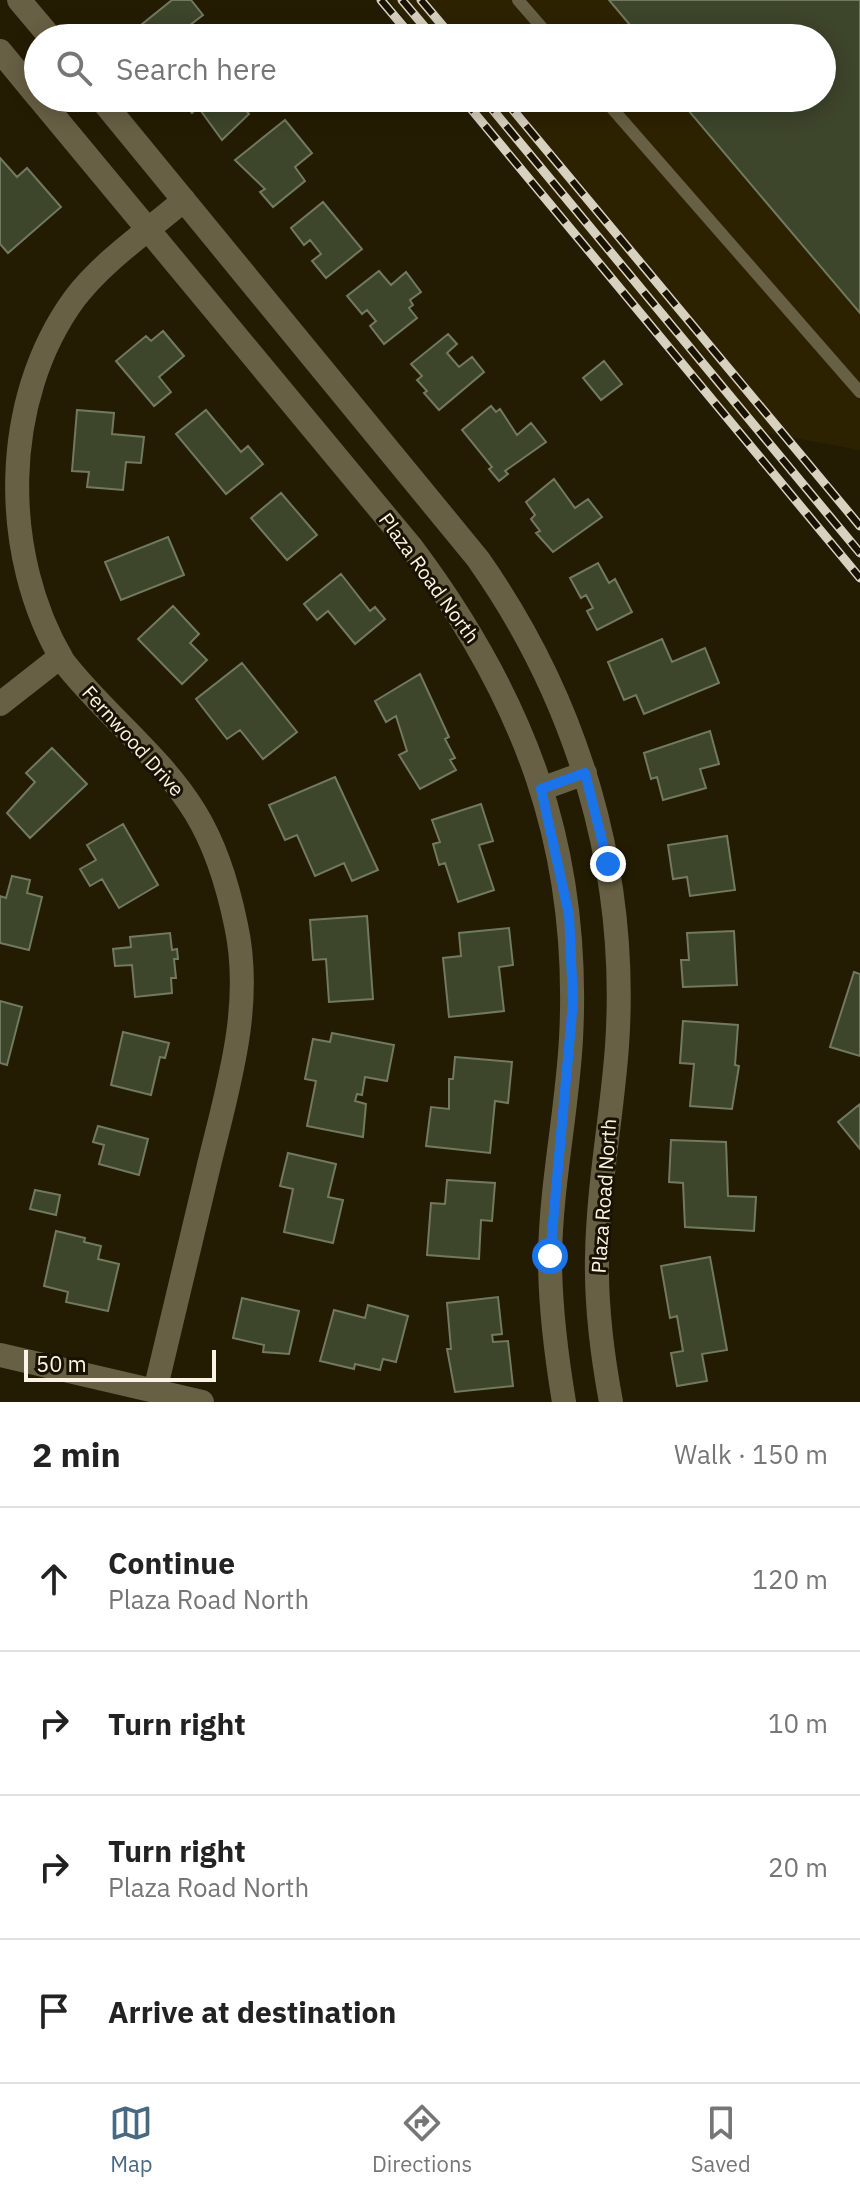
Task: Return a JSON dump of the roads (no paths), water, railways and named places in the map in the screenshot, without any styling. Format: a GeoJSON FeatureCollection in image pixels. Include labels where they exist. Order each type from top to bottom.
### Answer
{"type":"FeatureCollection","features":[{"type":"Feature","properties":{"kind":"street"},"geometry":{"type":"LineString","coordinates":[[19,0],[39,24]]}},
{"type":"Feature","properties":{"kind":"street","name":"Plaza Road North"},"geometry":{"type":"LineString","coordinates":[[0,51],[24,80]]}},
{"type":"Feature","properties":{"kind":"street","name":"Plaza Road North"},"geometry":{"type":"LineString","coordinates":[[50,112],[412,548],[458,611],[507,702],[541,789],[562,872],[572,957],[570,1056],[550,1256],[551,1307],[564,1402]]}},
{"type":"Feature","properties":{"kind":"street","name":"Plaza Road North"},"geometry":{"type":"LineString","coordinates":[[112,112],[448,519],[487,572],[529,640],[569,727],[585,773],[608,864],[618,954],[617,1045],[597,1256],[602,1348],[611,1402]]}},
{"type":"Feature","properties":{"kind":"street","name":"Fernwood Drive"},"geometry":{"type":"LineString","coordinates":[[155,1391],[234,1058],[242,973],[237,930],[228,888],[195,812],[170,779],[60,657],[39,622],[12,543],[10,456],[17,414],[47,338],[77,296],[184,200]]}},
{"type":"Feature","properties":{"kind":"street"},"geometry":{"type":"LineString","coordinates":[[0,704],[60,657]]}},
{"type":"Feature","properties":{"kind":"street"},"geometry":{"type":"LineString","coordinates":[[541,789],[585,773]]}},
{"type":"Feature","properties":{"kind":"street"},"geometry":{"type":"LineString","coordinates":[[0,1355],[202,1402]]}},
{"type":"Feature","properties":{"kind":"lane"},"geometry":{"type":"LineString","coordinates":[[518,0],[539,24]]}},
{"type":"Feature","properties":{"kind":"lane"},"geometry":{"type":"LineString","coordinates":[[615,112],[860,392]]}},
{"type":"Feature","properties":{"kind":"railway"},"geometry":{"type":"LineString","coordinates":[[381,0],[401,24]]}},
{"type":"Feature","properties":{"kind":"railway"},"geometry":{"type":"LineString","coordinates":[[402,0],[422,24]]}},
{"type":"Feature","properties":{"kind":"railway"},"geometry":{"type":"LineString","coordinates":[[421,0],[441,24]]}},
{"type":"Feature","properties":{"kind":"railway"},"geometry":{"type":"LineString","coordinates":[[474,112],[860,578]]}},
{"type":"Feature","properties":{"kind":"railway"},"geometry":{"type":"LineString","coordinates":[[495,112],[860,553]]}},
{"type":"Feature","properties":{"kind":"railway"},"geometry":{"type":"LineString","coordinates":[[515,112],[860,526]]}}]}
